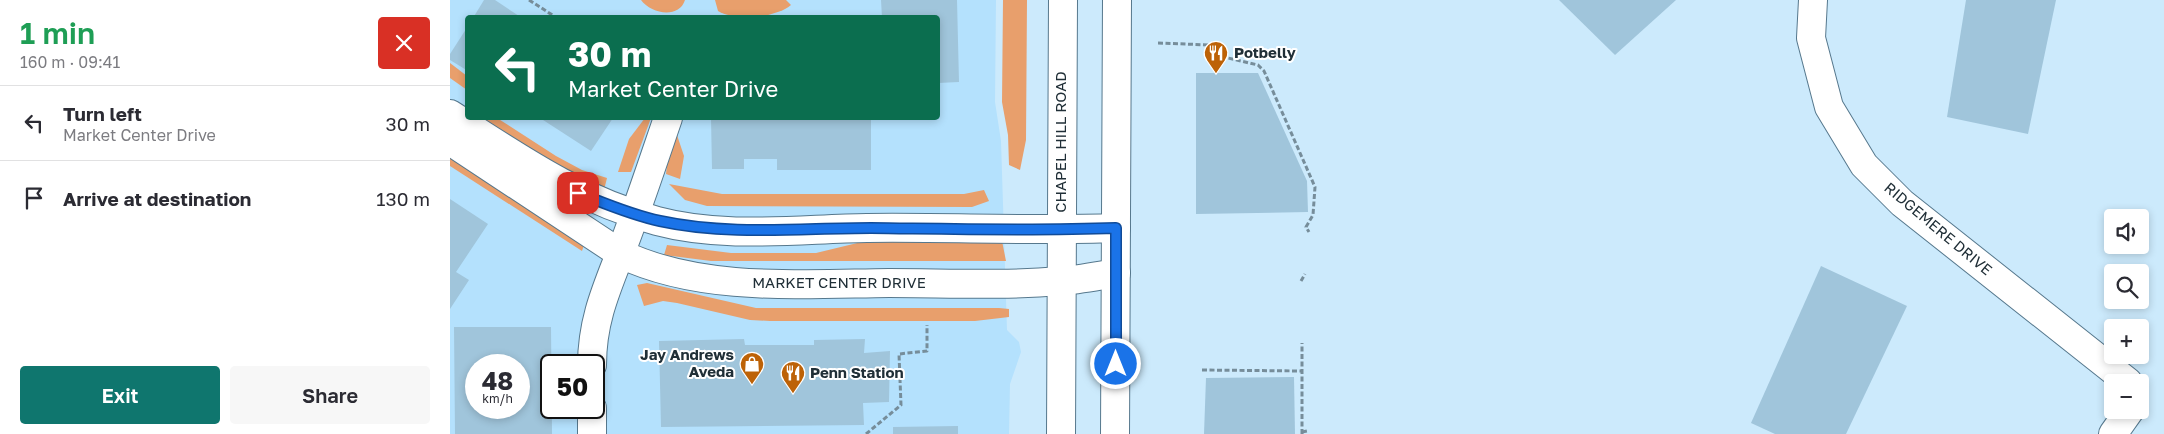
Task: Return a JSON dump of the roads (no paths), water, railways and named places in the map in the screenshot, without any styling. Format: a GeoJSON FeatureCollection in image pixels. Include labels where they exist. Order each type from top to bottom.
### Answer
{"type":"FeatureCollection","features":[{"type":"Feature","properties":{"kind":"street","name":"CHAPEL HILL ROAD"},"geometry":{"type":"LineString","coordinates":[[1061,434],[1064,0]]}},
{"type":"Feature","properties":{"kind":"street"},"geometry":{"type":"LineString","coordinates":[[1115,434],[1117,0]]}},
{"type":"Feature","properties":{"kind":"street","name":"RIDGEMERE DRIVE"},"geometry":{"type":"LineString","coordinates":[[1813,0],[1811,38],[1829,107],[1864,165],[1902,203],[2110,374]]}},
{"type":"Feature","properties":{"kind":"street"},"geometry":{"type":"LineString","coordinates":[[450,114],[544,174],[578,193],[635,214],[680,225],[763,231],[869,228],[1061,230],[1116,228]]}},
{"type":"Feature","properties":{"kind":"street"},"geometry":{"type":"LineString","coordinates":[[592,354],[592,338],[599,307],[621,254],[667,120]]}},
{"type":"Feature","properties":{"kind":"street","name":"MARKET CENTER DRIVE"},"geometry":{"type":"LineString","coordinates":[[450,141],[621,254],[646,266],[686,274],[758,284],[1015,284],[1061,281],[1116,273]]}},
{"type":"Feature","properties":{"kind":"street"},"geometry":{"type":"LineString","coordinates":[[592,419],[592,434]]}},
{"type":"Feature","properties":{"kind":"street"},"geometry":{"type":"LineString","coordinates":[[2113,434],[2122,419]]}},
{"type":"Feature","properties":{"kind":"place","name":"Potbelly"},"geometry":{"type":"Point","coordinates":[1216,74]}},
{"type":"Feature","properties":{"kind":"place","name":"Jay Andrews Aveda"},"geometry":{"type":"Point","coordinates":[752,385]}},
{"type":"Feature","properties":{"kind":"place","name":"Penn Station"},"geometry":{"type":"Point","coordinates":[793,394]}}]}
